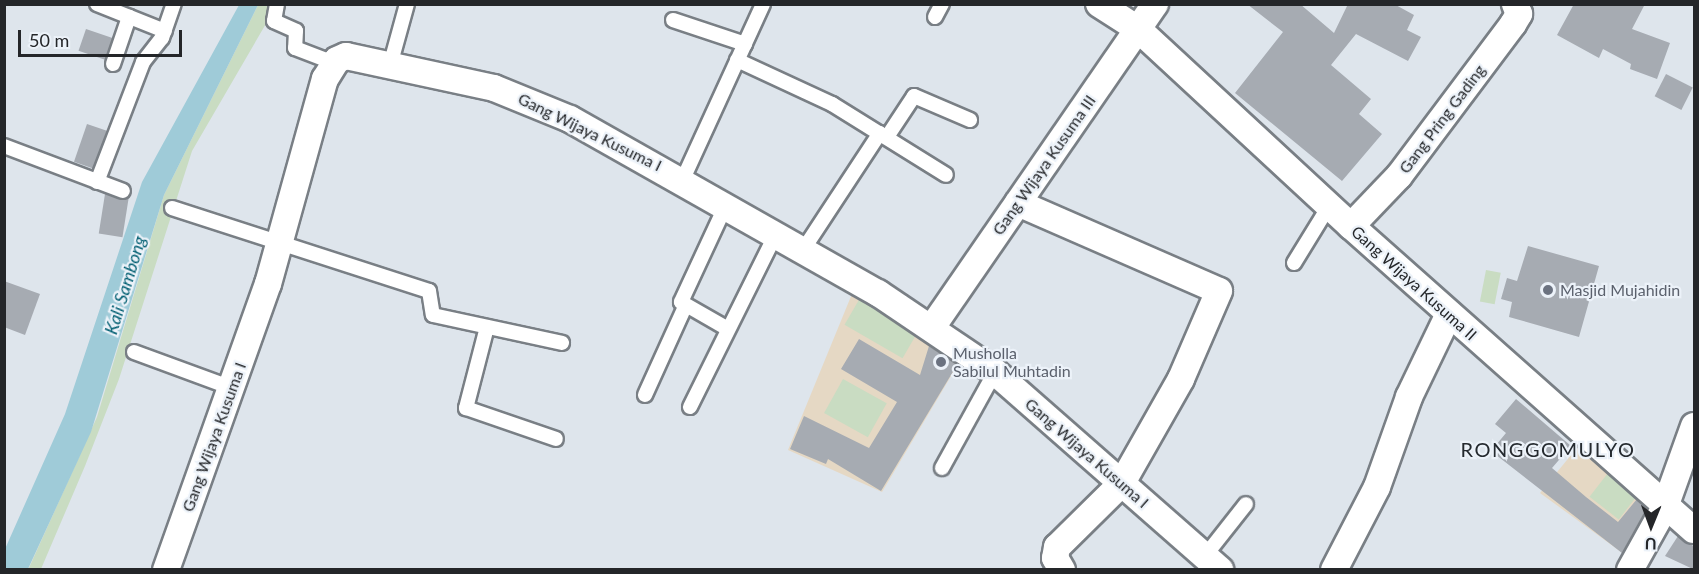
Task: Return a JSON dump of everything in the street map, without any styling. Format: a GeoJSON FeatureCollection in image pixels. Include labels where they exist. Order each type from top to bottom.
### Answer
{"type":"FeatureCollection","features":[{"type":"Feature","properties":{"kind":"street","name":"Gang Wijaya Kusuma II"},"geometry":{"type":"LineString","coordinates":[[1099,4],[1138,29],[1351,226],[1665,507],[1695,530]]}},
{"type":"Feature","properties":{"kind":"street","name":"Gang Wijaya Kusuma III"},"geometry":{"type":"LineString","coordinates":[[933,326],[1155,4]]}},
{"type":"Feature","properties":{"kind":"street","name":"Gang Pring Gading"},"geometry":{"type":"LineString","coordinates":[[1351,226],[1399,176],[1506,34],[1518,16],[1515,4]]}},
{"type":"Feature","properties":{"kind":"street","name":"Gang Wijaya Kusuma I"},"geometry":{"type":"LineString","coordinates":[[166,570],[232,388],[334,63],[346,56],[391,62],[520,97],[683,179],[933,326],[995,372],[1212,563]]}},
{"type":"Feature","properties":{"kind":"street"},"geometry":{"type":"LineString","coordinates":[[1018,203],[1219,290],[1181,379],[1122,483],[1057,547],[1055,558],[1062,570]]}},
{"type":"Feature","properties":{"kind":"street"},"geometry":{"type":"LineString","coordinates":[[1334,570],[1377,488],[1409,397],[1449,314]]}},
{"type":"Feature","properties":{"kind":"street"},"geometry":{"type":"LineString","coordinates":[[1630,570],[1665,507],[1694,426]]}},
{"type":"Feature","properties":{"kind":"lane"},"geometry":{"type":"LineString","coordinates":[[97,4],[165,31]]}},
{"type":"Feature","properties":{"kind":"lane"},"geometry":{"type":"LineString","coordinates":[[97,182],[143,62],[165,31],[174,4]]}},
{"type":"Feature","properties":{"kind":"lane"},"geometry":{"type":"LineString","coordinates":[[277,4],[274,21],[297,31],[294,47],[334,63]]}},
{"type":"Feature","properties":{"kind":"lane"},"geometry":{"type":"LineString","coordinates":[[391,62],[407,4]]}},
{"type":"Feature","properties":{"kind":"lane"},"geometry":{"type":"LineString","coordinates":[[683,179],[763,4]]}},
{"type":"Feature","properties":{"kind":"lane"},"geometry":{"type":"LineString","coordinates":[[112,64],[129,17]]}},
{"type":"Feature","properties":{"kind":"lane"},"geometry":{"type":"LineString","coordinates":[[673,20],[745,44]]}},
{"type":"Feature","properties":{"kind":"lane"},"geometry":{"type":"LineString","coordinates":[[737,60],[883,135],[946,175]]}},
{"type":"Feature","properties":{"kind":"lane"},"geometry":{"type":"LineString","coordinates":[[803,250],[883,135],[914,96],[970,120]]}},
{"type":"Feature","properties":{"kind":"lane"},"geometry":{"type":"LineString","coordinates":[[4,146],[123,191]]}},
{"type":"Feature","properties":{"kind":"lane"},"geometry":{"type":"LineString","coordinates":[[645,395],[685,307],[682,296],[726,205]]}},
{"type":"Feature","properties":{"kind":"lane"},"geometry":{"type":"LineString","coordinates":[[1294,263],[1329,206]]}},
{"type":"Feature","properties":{"kind":"lane"},"geometry":{"type":"LineString","coordinates":[[172,208],[429,291],[430,314],[562,343]]}},
{"type":"Feature","properties":{"kind":"lane"},"geometry":{"type":"LineString","coordinates":[[690,407],[776,234]]}},
{"type":"Feature","properties":{"kind":"lane"},"geometry":{"type":"LineString","coordinates":[[685,307],[728,329]]}},
{"type":"Feature","properties":{"kind":"lane"},"geometry":{"type":"LineString","coordinates":[[487,327],[466,408],[556,439]]}},
{"type":"Feature","properties":{"kind":"lane"},"geometry":{"type":"LineString","coordinates":[[134,352],[232,388]]}},
{"type":"Feature","properties":{"kind":"lane"},"geometry":{"type":"LineString","coordinates":[[942,468],[995,372]]}},
{"type":"Feature","properties":{"kind":"lane"},"geometry":{"type":"LineString","coordinates":[[1212,563],[1246,504]]}},
{"type":"Feature","properties":{"kind":"shaded area"},"geometry":{"type":"Polygon","coordinates":[[[854,289],[963,356],[882,492],[788,450],[854,289]]]}},
{"type":"Feature","properties":{"kind":"shaded area"},"geometry":{"type":"Polygon","coordinates":[[[1580,444],[1655,509],[1628,557],[1540,493],[1580,444]]]}},
{"type":"Feature","properties":{"kind":"green space"},"geometry":{"type":"Polygon","coordinates":[[[258,5],[272,5],[267,22],[192,151],[119,379],[85,466],[41,569],[28,570],[97,417],[164,195],[258,5]]]}},
{"type":"Feature","properties":{"kind":"green space"},"geometry":{"type":"Polygon","coordinates":[[[1486,270],[1501,273],[1495,304],[1480,301],[1486,270]]]}},
{"type":"Feature","properties":{"kind":"green space"},"geometry":{"type":"Polygon","coordinates":[[[860,298],[918,332],[903,358],[844,325],[860,298]]]}},
{"type":"Feature","properties":{"kind":"green space"},"geometry":{"type":"Polygon","coordinates":[[[843,379],[887,403],[868,437],[824,413],[843,379]]]}},
{"type":"Feature","properties":{"kind":"green space"},"geometry":{"type":"Polygon","coordinates":[[[1608,473],[1637,496],[1619,519],[1590,497],[1608,473]]]}},
{"type":"Feature","properties":{"kind":"water","name":"Kali Sambong"},"geometry":{"type":"Polygon","coordinates":[[[239,5],[258,5],[164,195],[91,432],[28,569],[5,569],[5,549],[65,414],[142,182],[239,5]]]}},
{"type":"Feature","properties":{"kind":"building"},"geometry":{"type":"Polygon","coordinates":[[[1247,4],[1300,4],[1334,33],[1348,4],[1394,4],[1414,15],[1407,30],[1421,37],[1408,61],[1356,34],[1331,65],[1371,99],[1359,114],[1382,134],[1342,181],[1235,93],[1283,32],[1247,4]]]}},
{"type":"Feature","properties":{"kind":"building"},"geometry":{"type":"Polygon","coordinates":[[[1574,4],[1645,4],[1632,29],[1670,43],[1657,79],[1630,69],[1631,64],[1603,49],[1599,58],[1557,35],[1574,4]]]}},
{"type":"Feature","properties":{"kind":"building"},"geometry":{"type":"Polygon","coordinates":[[[86,29],[112,38],[105,60],[79,51],[86,29]]]}},
{"type":"Feature","properties":{"kind":"building"},"geometry":{"type":"Polygon","coordinates":[[[1666,74],[1693,88],[1681,110],[1655,96],[1666,74]]]}},
{"type":"Feature","properties":{"kind":"building"},"geometry":{"type":"Polygon","coordinates":[[[87,124],[107,131],[94,169],[74,162],[87,124]]]}},
{"type":"Feature","properties":{"kind":"building"},"geometry":{"type":"Polygon","coordinates":[[[105,194],[129,198],[122,237],[99,234],[105,194]]]}},
{"type":"Feature","properties":{"kind":"building","name":"Masjid Mujahidin"},"geometry":{"type":"Polygon","coordinates":[[[1528,246],[1599,266],[1579,337],[1509,317],[1512,302],[1501,299],[1507,278],[1517,281],[1528,246]]]}},
{"type":"Feature","properties":{"kind":"building"},"geometry":{"type":"Polygon","coordinates":[[[4,281],[40,294],[25,335],[4,327],[4,281]]]}},
{"type":"Feature","properties":{"kind":"building"},"geometry":{"type":"Polygon","coordinates":[[[859,339],[920,375],[929,346],[957,365],[881,491],[828,459],[826,464],[790,449],[804,416],[869,448],[897,402],[841,369],[859,339]]]}},
{"type":"Feature","properties":{"kind":"building"},"geometry":{"type":"Polygon","coordinates":[[[1516,399],[1571,446],[1552,468],[1586,497],[1618,522],[1637,499],[1647,508],[1622,553],[1491,451],[1506,433],[1495,424],[1516,399]]]}},
{"type":"Feature","properties":{"kind":"building"},"geometry":{"type":"Polygon","coordinates":[[[1678,536],[1695,547],[1695,570],[1665,556],[1678,536]]]}},
{"type":"Feature","properties":{"kind":"place","name":"Masjid Mujahidin"},"geometry":{"type":"Point","coordinates":[1548,290]}},
{"type":"Feature","properties":{"kind":"place","name":"Musholla Sabilul Muhtadin"},"geometry":{"type":"Point","coordinates":[941,362]}},
{"type":"Feature","properties":{"kind":"district","name":"RONGGOMULYO"},"geometry":{"type":"Point","coordinates":[1548,449]}}]}
